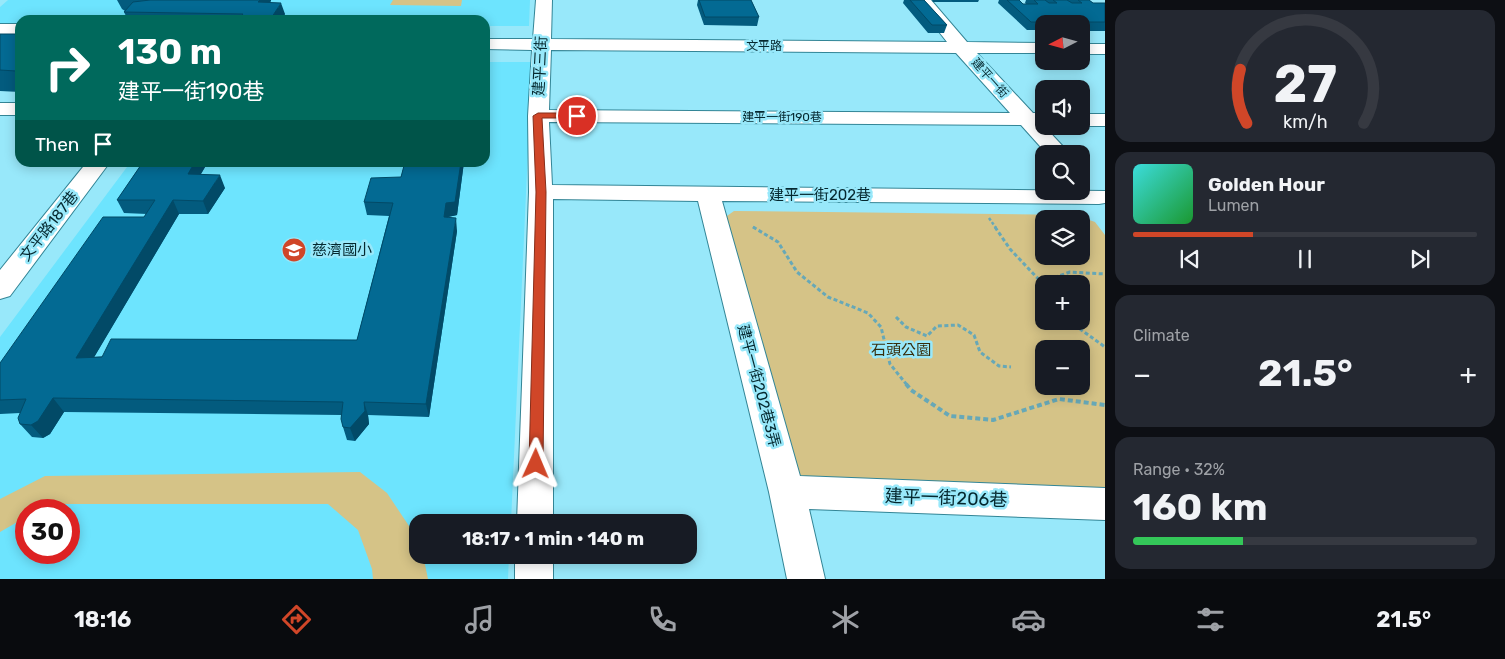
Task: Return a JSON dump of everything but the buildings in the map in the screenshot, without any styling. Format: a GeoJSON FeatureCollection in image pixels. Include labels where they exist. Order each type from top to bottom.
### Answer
{"type":"FeatureCollection","features":[{"type":"Feature","properties":{"kind":"street","name":"建平三街"},"geometry":{"type":"LineString","coordinates":[[535,514],[541,192],[538,116],[544,0]]}},
{"type":"Feature","properties":{"kind":"street","name":"建平一街"},"geometry":{"type":"LineString","coordinates":[[922,0],[957,42],[1035,118]]}},
{"type":"Feature","properties":{"kind":"street"},"geometry":{"type":"LineString","coordinates":[[0,29],[15,29]]}},
{"type":"Feature","properties":{"kind":"street","name":"文平路"},"geometry":{"type":"LineString","coordinates":[[490,33],[541,39]]}},
{"type":"Feature","properties":{"kind":"street","name":"文平路"},"geometry":{"type":"LineString","coordinates":[[957,42],[1035,37]]}},
{"type":"Feature","properties":{"kind":"street"},"geometry":{"type":"LineString","coordinates":[[1090,37],[1105,37]]}},
{"type":"Feature","properties":{"kind":"street","name":"文平路"},"geometry":{"type":"LineString","coordinates":[[490,44],[541,39],[957,42],[1035,47]]}},
{"type":"Feature","properties":{"kind":"street"},"geometry":{"type":"LineString","coordinates":[[0,40],[15,41]]}},
{"type":"Feature","properties":{"kind":"street"},"geometry":{"type":"LineString","coordinates":[[1090,49],[1105,49]]}},
{"type":"Feature","properties":{"kind":"street"},"geometry":{"type":"LineString","coordinates":[[0,109],[15,109]]}},
{"type":"Feature","properties":{"kind":"street","name":"建平一街190巷"},"geometry":{"type":"LineString","coordinates":[[538,116],[1035,118]]}},
{"type":"Feature","properties":{"kind":"street"},"geometry":{"type":"LineString","coordinates":[[1090,120],[1105,120]]}},
{"type":"Feature","properties":{"kind":"street","name":"文平路187巷"},"geometry":{"type":"LineString","coordinates":[[0,289],[95,167]]}},
{"type":"Feature","properties":{"kind":"street"},"geometry":{"type":"LineString","coordinates":[[1090,187],[1102,200]]}},
{"type":"Feature","properties":{"kind":"street","name":"建平一街202巷"},"geometry":{"type":"LineString","coordinates":[[541,192],[1102,200]]}},
{"type":"Feature","properties":{"kind":"street","name":"建平一街202巷3弄"},"geometry":{"type":"LineString","coordinates":[[708,194],[787,492],[806,579]]}},
{"type":"Feature","properties":{"kind":"street","name":"建平一街206巷"},"geometry":{"type":"LineString","coordinates":[[787,492],[1105,504]]}},
{"type":"Feature","properties":{"kind":"street"},"geometry":{"type":"LineString","coordinates":[[534,564],[534,579]]}},
{"type":"Feature","properties":{"kind":"path"},"geometry":{"type":"LineString","coordinates":[[989,218],[1010,249],[1035,276]]}},
{"type":"Feature","properties":{"kind":"path"},"geometry":{"type":"LineString","coordinates":[[753,227],[778,242],[797,272],[828,297],[868,313],[881,327],[890,364],[910,390],[950,416],[993,420],[1059,399],[1104,407]]}},
{"type":"Feature","properties":{"kind":"path"},"geometry":{"type":"LineString","coordinates":[[1063,275],[1070,272],[1105,274]]}},
{"type":"Feature","properties":{"kind":"path"},"geometry":{"type":"LineString","coordinates":[[896,317],[906,327],[927,336],[937,326],[958,325],[974,336],[980,352],[999,366],[1010,367]]}},
{"type":"Feature","properties":{"kind":"path"},"geometry":{"type":"LineString","coordinates":[[1081,330],[1105,347]]}},
{"type":"Feature","properties":{"kind":"shaded area"},"geometry":{"type":"Polygon","coordinates":[[[8,0],[530,0],[529,26],[490,26],[490,15],[15,15],[15,29],[0,29],[0,7],[8,0]]]}},
{"type":"Feature","properties":{"kind":"shaded area","name":"慈濟國小"},"geometry":{"type":"Polygon","coordinates":[[[490,62],[532,62],[511,514],[409,514],[409,564],[509,564],[508,579],[0,579],[0,337],[127,167],[490,167],[490,62]]]}},
{"type":"Feature","properties":{"kind":"green space"},"geometry":{"type":"Polygon","coordinates":[[[393,0],[462,0],[461,6],[390,5],[393,0]]]}},
{"type":"Feature","properties":{"kind":"green space","name":"石頭公園"},"geometry":{"type":"Polygon","coordinates":[[[734,211],[1035,215],[1035,265],[1090,265],[1090,220],[1095,222],[1105,235],[1105,493],[816,487],[787,465],[724,218],[734,211]]]}},
{"type":"Feature","properties":{"kind":"green space"},"geometry":{"type":"Polygon","coordinates":[[[360,472],[387,493],[409,526],[409,564],[425,564],[428,579],[373,579],[372,569],[358,530],[328,504],[80,504],[80,499],[15,499],[15,523],[0,532],[0,499],[45,476],[360,472]]]}},
{"type":"Feature","properties":{"kind":"place","name":"慈濟國小"},"geometry":{"type":"Point","coordinates":[294,250]}},
{"type":"Feature","properties":{"kind":"route"},"geometry":{"type":"LineString","coordinates":[[536,464],[541,192],[538,116],[577,116]]}}]}
